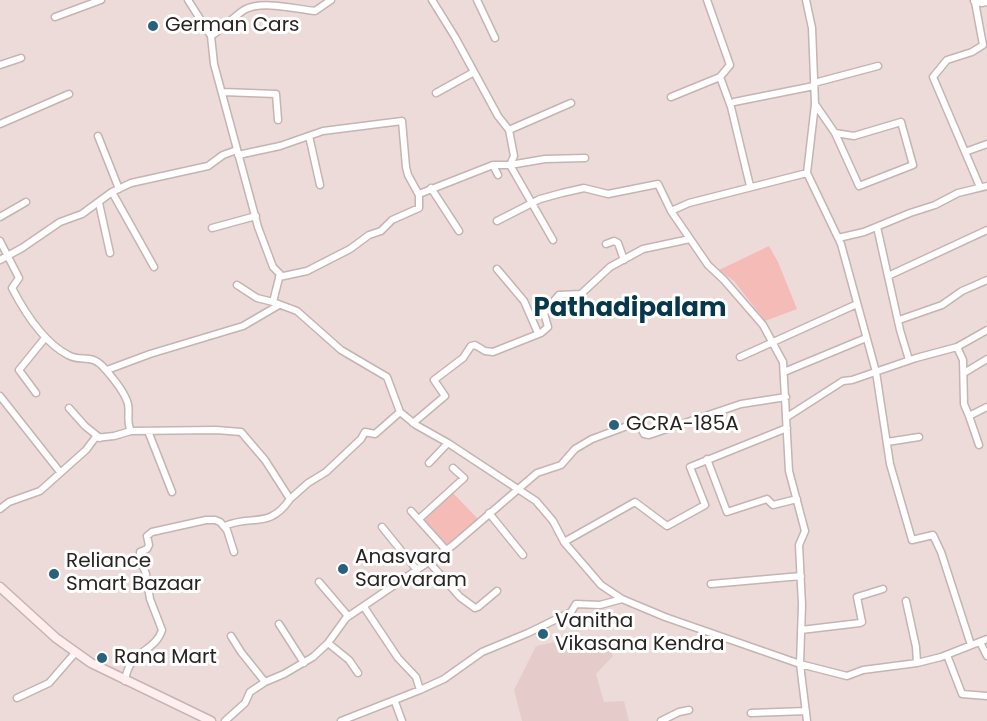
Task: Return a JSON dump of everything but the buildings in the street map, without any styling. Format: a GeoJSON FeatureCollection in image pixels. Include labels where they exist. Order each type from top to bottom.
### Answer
{"type":"FeatureCollection","features":[{"type":"Feature","properties":{"kind":"main road"},"geometry":{"type":"LineString","coordinates":[[0,587],[75,653],[194,718],[211,721]]}},
{"type":"Feature","properties":{"kind":"street"},"geometry":{"type":"LineString","coordinates":[[55,17],[101,0]]}},
{"type":"Feature","properties":{"kind":"street"},"geometry":{"type":"LineString","coordinates":[[107,370],[150,354],[243,326],[276,304],[280,274],[273,267],[265,248],[214,64],[211,36],[189,0]]}},
{"type":"Feature","properties":{"kind":"street"},"geometry":{"type":"LineString","coordinates":[[211,36],[256,3],[315,11],[332,0]]}},
{"type":"Feature","properties":{"kind":"street"},"geometry":{"type":"LineString","coordinates":[[432,0],[445,18],[498,116],[509,130],[514,156],[510,165]]}},
{"type":"Feature","properties":{"kind":"street"},"geometry":{"type":"LineString","coordinates":[[477,0],[495,38]]}},
{"type":"Feature","properties":{"kind":"street"},"geometry":{"type":"LineString","coordinates":[[670,97],[720,77],[730,65],[707,0]]}},
{"type":"Feature","properties":{"kind":"street"},"geometry":{"type":"LineString","coordinates":[[806,0],[812,28],[815,104],[807,173],[838,238],[857,304],[876,372],[890,464],[912,540],[933,535],[941,552],[971,645]]}},
{"type":"Feature","properties":{"kind":"street"},"geometry":{"type":"LineString","coordinates":[[980,188],[933,77],[947,60],[983,45],[984,29],[975,1],[987,2]]}},
{"type":"Feature","properties":{"kind":"street"},"geometry":{"type":"LineString","coordinates":[[0,65],[21,58]]}},
{"type":"Feature","properties":{"kind":"street"},"geometry":{"type":"LineString","coordinates":[[734,102],[814,84],[879,66]]}},
{"type":"Feature","properties":{"kind":"street"},"geometry":{"type":"LineString","coordinates":[[436,93],[474,72]]}},
{"type":"Feature","properties":{"kind":"street"},"geometry":{"type":"LineString","coordinates":[[720,77],[750,186]]}},
{"type":"Feature","properties":{"kind":"street"},"geometry":{"type":"LineString","coordinates":[[223,92],[276,94],[278,120]]}},
{"type":"Feature","properties":{"kind":"street"},"geometry":{"type":"LineString","coordinates":[[0,124],[69,94]]}},
{"type":"Feature","properties":{"kind":"street"},"geometry":{"type":"LineString","coordinates":[[509,130],[571,103]]}},
{"type":"Feature","properties":{"kind":"street"},"geometry":{"type":"LineString","coordinates":[[815,104],[835,134],[859,186],[913,165],[902,122],[854,136],[835,134]]}},
{"type":"Feature","properties":{"kind":"street"},"geometry":{"type":"LineString","coordinates":[[3,258],[60,222],[82,214],[116,190],[142,180],[208,166],[223,155],[280,146],[338,128],[348,129],[402,121],[408,175],[419,196],[419,208],[392,220],[381,231],[369,235],[350,249],[307,271],[279,277]]}},
{"type":"Feature","properties":{"kind":"street"},"geometry":{"type":"LineString","coordinates":[[98,136],[116,190],[154,267]]}},
{"type":"Feature","properties":{"kind":"street"},"geometry":{"type":"LineString","coordinates":[[309,136],[320,185]]}},
{"type":"Feature","properties":{"kind":"street"},"geometry":{"type":"LineString","coordinates":[[965,152],[987,144]]}},
{"type":"Feature","properties":{"kind":"street"},"geometry":{"type":"LineString","coordinates":[[419,196],[431,188],[494,165],[510,165],[545,159],[585,158]]}},
{"type":"Feature","properties":{"kind":"street"},"geometry":{"type":"LineString","coordinates":[[494,165],[498,175]]}},
{"type":"Feature","properties":{"kind":"street"},"geometry":{"type":"LineString","coordinates":[[510,165],[554,240]]}},
{"type":"Feature","properties":{"kind":"street"},"geometry":{"type":"LineString","coordinates":[[671,211],[689,203],[807,173]]}},
{"type":"Feature","properties":{"kind":"street"},"geometry":{"type":"LineString","coordinates":[[497,222],[540,199],[584,188],[608,194],[658,184],[671,211],[708,265],[763,325],[773,341],[783,362],[789,471],[805,531],[799,545],[800,664],[807,721]]}},
{"type":"Feature","properties":{"kind":"street"},"geometry":{"type":"LineString","coordinates":[[838,238],[935,206],[958,193],[987,186]]}},
{"type":"Feature","properties":{"kind":"street"},"geometry":{"type":"LineString","coordinates":[[431,188],[459,231]]}},
{"type":"Feature","properties":{"kind":"street"},"geometry":{"type":"LineString","coordinates":[[0,217],[26,202]]}},
{"type":"Feature","properties":{"kind":"street"},"geometry":{"type":"LineString","coordinates":[[99,203],[110,254]]}},
{"type":"Feature","properties":{"kind":"street"},"geometry":{"type":"LineString","coordinates":[[213,228],[256,216]]}},
{"type":"Feature","properties":{"kind":"street"},"geometry":{"type":"LineString","coordinates":[[877,227],[909,360]]}},
{"type":"Feature","properties":{"kind":"street"},"geometry":{"type":"LineString","coordinates":[[888,276],[987,230]]}},
{"type":"Feature","properties":{"kind":"street"},"geometry":{"type":"LineString","coordinates":[[413,423],[445,396],[434,380],[463,358],[471,346],[475,345],[485,351],[493,352],[538,333],[548,327],[544,313],[555,298],[562,294],[581,294],[610,267],[653,245],[690,238]]}},
{"type":"Feature","properties":{"kind":"street"},"geometry":{"type":"LineString","coordinates":[[0,241],[3,258],[19,278],[12,288],[45,338],[69,356],[92,358],[107,370],[128,402],[128,425],[131,431]]}},
{"type":"Feature","properties":{"kind":"street"},"geometry":{"type":"LineString","coordinates":[[606,244],[614,241],[618,243],[624,260]]}},
{"type":"Feature","properties":{"kind":"street"},"geometry":{"type":"LineString","coordinates":[[497,269],[524,301],[538,333]]}},
{"type":"Feature","properties":{"kind":"street"},"geometry":{"type":"LineString","coordinates":[[899,320],[942,305],[962,291],[987,280]]}},
{"type":"Feature","properties":{"kind":"street"},"geometry":{"type":"LineString","coordinates":[[237,285],[257,298],[297,310],[341,350],[387,377],[400,412],[413,423],[448,443],[536,501],[553,521],[564,542],[601,585],[622,599],[664,617],[800,664],[848,676],[863,670],[917,663],[984,641],[987,656]]}},
{"type":"Feature","properties":{"kind":"street"},"geometry":{"type":"LineString","coordinates":[[740,357],[857,304]]}},
{"type":"Feature","properties":{"kind":"street"},"geometry":{"type":"LineString","coordinates":[[787,417],[843,381],[957,347],[987,330]]}},
{"type":"Feature","properties":{"kind":"street"},"geometry":{"type":"LineString","coordinates":[[36,393],[19,370],[45,338]]}},
{"type":"Feature","properties":{"kind":"street"},"geometry":{"type":"LineString","coordinates":[[784,372],[866,339]]}},
{"type":"Feature","properties":{"kind":"street"},"geometry":{"type":"LineString","coordinates":[[957,347],[963,360],[964,404],[979,445]]}},
{"type":"Feature","properties":{"kind":"street"},"geometry":{"type":"LineString","coordinates":[[964,373],[987,359]]}},
{"type":"Feature","properties":{"kind":"street"},"geometry":{"type":"LineString","coordinates":[[0,396],[60,472]]}},
{"type":"Feature","properties":{"kind":"street"},"geometry":{"type":"LineString","coordinates":[[225,721],[244,703],[250,692],[304,663],[328,643],[348,616],[446,550],[537,473],[561,465],[575,449],[592,439],[638,422],[644,434],[649,435],[741,404],[786,397]]}},
{"type":"Feature","properties":{"kind":"street"},"geometry":{"type":"LineString","coordinates":[[815,399],[817,407]]}},
{"type":"Feature","properties":{"kind":"street"},"geometry":{"type":"LineString","coordinates":[[969,416],[987,407]]}},
{"type":"Feature","properties":{"kind":"street"},"geometry":{"type":"LineString","coordinates":[[69,408],[85,426],[101,438]]}},
{"type":"Feature","properties":{"kind":"street"},"geometry":{"type":"LineString","coordinates":[[225,526],[232,523],[267,519],[276,514],[308,483],[326,472],[365,432],[375,434],[400,412]]}},
{"type":"Feature","properties":{"kind":"street"},"geometry":{"type":"LineString","coordinates":[[564,542],[634,502],[667,526],[705,505],[690,467],[788,428]]}},
{"type":"Feature","properties":{"kind":"street"},"geometry":{"type":"LineString","coordinates":[[0,508],[40,490],[95,438],[131,431],[241,432],[264,460],[290,499]]}},
{"type":"Feature","properties":{"kind":"street"},"geometry":{"type":"LineString","coordinates":[[148,431],[172,492]]}},
{"type":"Feature","properties":{"kind":"street"},"geometry":{"type":"LineString","coordinates":[[887,442],[919,436]]}},
{"type":"Feature","properties":{"kind":"street"},"geometry":{"type":"LineString","coordinates":[[429,463],[448,443]]}},
{"type":"Feature","properties":{"kind":"street"},"geometry":{"type":"LineString","coordinates":[[707,459],[728,512],[767,499],[773,505],[797,499]]}},
{"type":"Feature","properties":{"kind":"street"},"geometry":{"type":"LineString","coordinates":[[419,519],[464,478],[453,468]]}},
{"type":"Feature","properties":{"kind":"street"},"geometry":{"type":"LineString","coordinates":[[411,511],[446,550]]}},
{"type":"Feature","properties":{"kind":"street"},"geometry":{"type":"LineString","coordinates":[[489,513],[523,555]]}},
{"type":"Feature","properties":{"kind":"street"},"geometry":{"type":"LineString","coordinates":[[125,681],[134,660],[140,652],[157,643],[162,630],[150,600],[146,574],[140,559],[140,552],[147,549],[149,545],[147,536],[152,532],[215,520],[225,526],[234,552]]}},
{"type":"Feature","properties":{"kind":"street"},"geometry":{"type":"LineString","coordinates":[[382,527],[416,569]]}},
{"type":"Feature","properties":{"kind":"street"},"geometry":{"type":"LineString","coordinates":[[795,534],[805,531]]}},
{"type":"Feature","properties":{"kind":"street"},"geometry":{"type":"LineString","coordinates":[[428,561],[460,597],[475,608],[497,591]]}},
{"type":"Feature","properties":{"kind":"street"},"geometry":{"type":"LineString","coordinates":[[711,584],[801,576]]}},
{"type":"Feature","properties":{"kind":"street"},"geometry":{"type":"LineString","coordinates":[[319,582],[348,616]]}},
{"type":"Feature","properties":{"kind":"street"},"geometry":{"type":"LineString","coordinates":[[801,630],[860,623],[862,621],[857,597],[883,589]]}},
{"type":"Feature","properties":{"kind":"street"},"geometry":{"type":"LineString","coordinates":[[341,721],[395,702],[444,679],[482,652],[571,612],[576,604],[600,605],[622,599]]}},
{"type":"Feature","properties":{"kind":"street"},"geometry":{"type":"LineString","coordinates":[[906,602],[916,647],[917,663]]}},
{"type":"Feature","properties":{"kind":"street"},"geometry":{"type":"LineString","coordinates":[[364,607],[398,658],[416,677],[420,690]]}},
{"type":"Feature","properties":{"kind":"street"},"geometry":{"type":"LineString","coordinates":[[279,624],[304,663]]}},
{"type":"Feature","properties":{"kind":"street"},"geometry":{"type":"LineString","coordinates":[[231,636],[265,682]]}},
{"type":"Feature","properties":{"kind":"street"},"geometry":{"type":"LineString","coordinates":[[328,643],[349,660],[358,673]]}},
{"type":"Feature","properties":{"kind":"street"},"geometry":{"type":"LineString","coordinates":[[17,698],[49,683],[75,653]]}},
{"type":"Feature","properties":{"kind":"street"},"geometry":{"type":"LineString","coordinates":[[947,655],[962,693],[987,696]]}},
{"type":"Feature","properties":{"kind":"street"},"geometry":{"type":"LineString","coordinates":[[395,702],[402,721]]}},
{"type":"Feature","properties":{"kind":"street"},"geometry":{"type":"LineString","coordinates":[[660,721],[689,710]]}},
{"type":"Feature","properties":{"kind":"street"},"geometry":{"type":"LineString","coordinates":[[751,713],[806,711]]}},
{"type":"Feature","properties":{"kind":"shaded area"},"geometry":{"type":"Polygon","coordinates":[[[769,246],[797,309],[765,321],[734,281],[719,270],[769,246]]]}},
{"type":"Feature","properties":{"kind":"shaded area"},"geometry":{"type":"Polygon","coordinates":[[[452,492],[478,519],[447,548],[421,519],[452,492]]]}},
{"type":"Feature","properties":{"kind":"shaded area"},"geometry":{"type":"Polygon","coordinates":[[[578,637],[605,641],[613,656],[596,674],[604,702],[624,701],[629,721],[522,721],[514,690],[536,646],[578,637]]]}},
{"type":"Feature","properties":{"kind":"place","name":"German Cars"},"geometry":{"type":"Point","coordinates":[153,26]}},
{"type":"Feature","properties":{"kind":"place","name":"GCRA-185A"},"geometry":{"type":"Point","coordinates":[614,425]}},
{"type":"Feature","properties":{"kind":"place","name":"Anasvara Sarovaram"},"geometry":{"type":"Point","coordinates":[343,569]}},
{"type":"Feature","properties":{"kind":"place","name":"Reliance Smart Bazaar"},"geometry":{"type":"Point","coordinates":[54,574]}},
{"type":"Feature","properties":{"kind":"place","name":"Vanitha Vikasana Kendra"},"geometry":{"type":"Point","coordinates":[543,634]}},
{"type":"Feature","properties":{"kind":"place","name":"Rana Mart"},"geometry":{"type":"Point","coordinates":[102,658]}},
{"type":"Feature","properties":{"kind":"district","name":"Pathadipalam"},"geometry":{"type":"Point","coordinates":[630,309]}}]}
